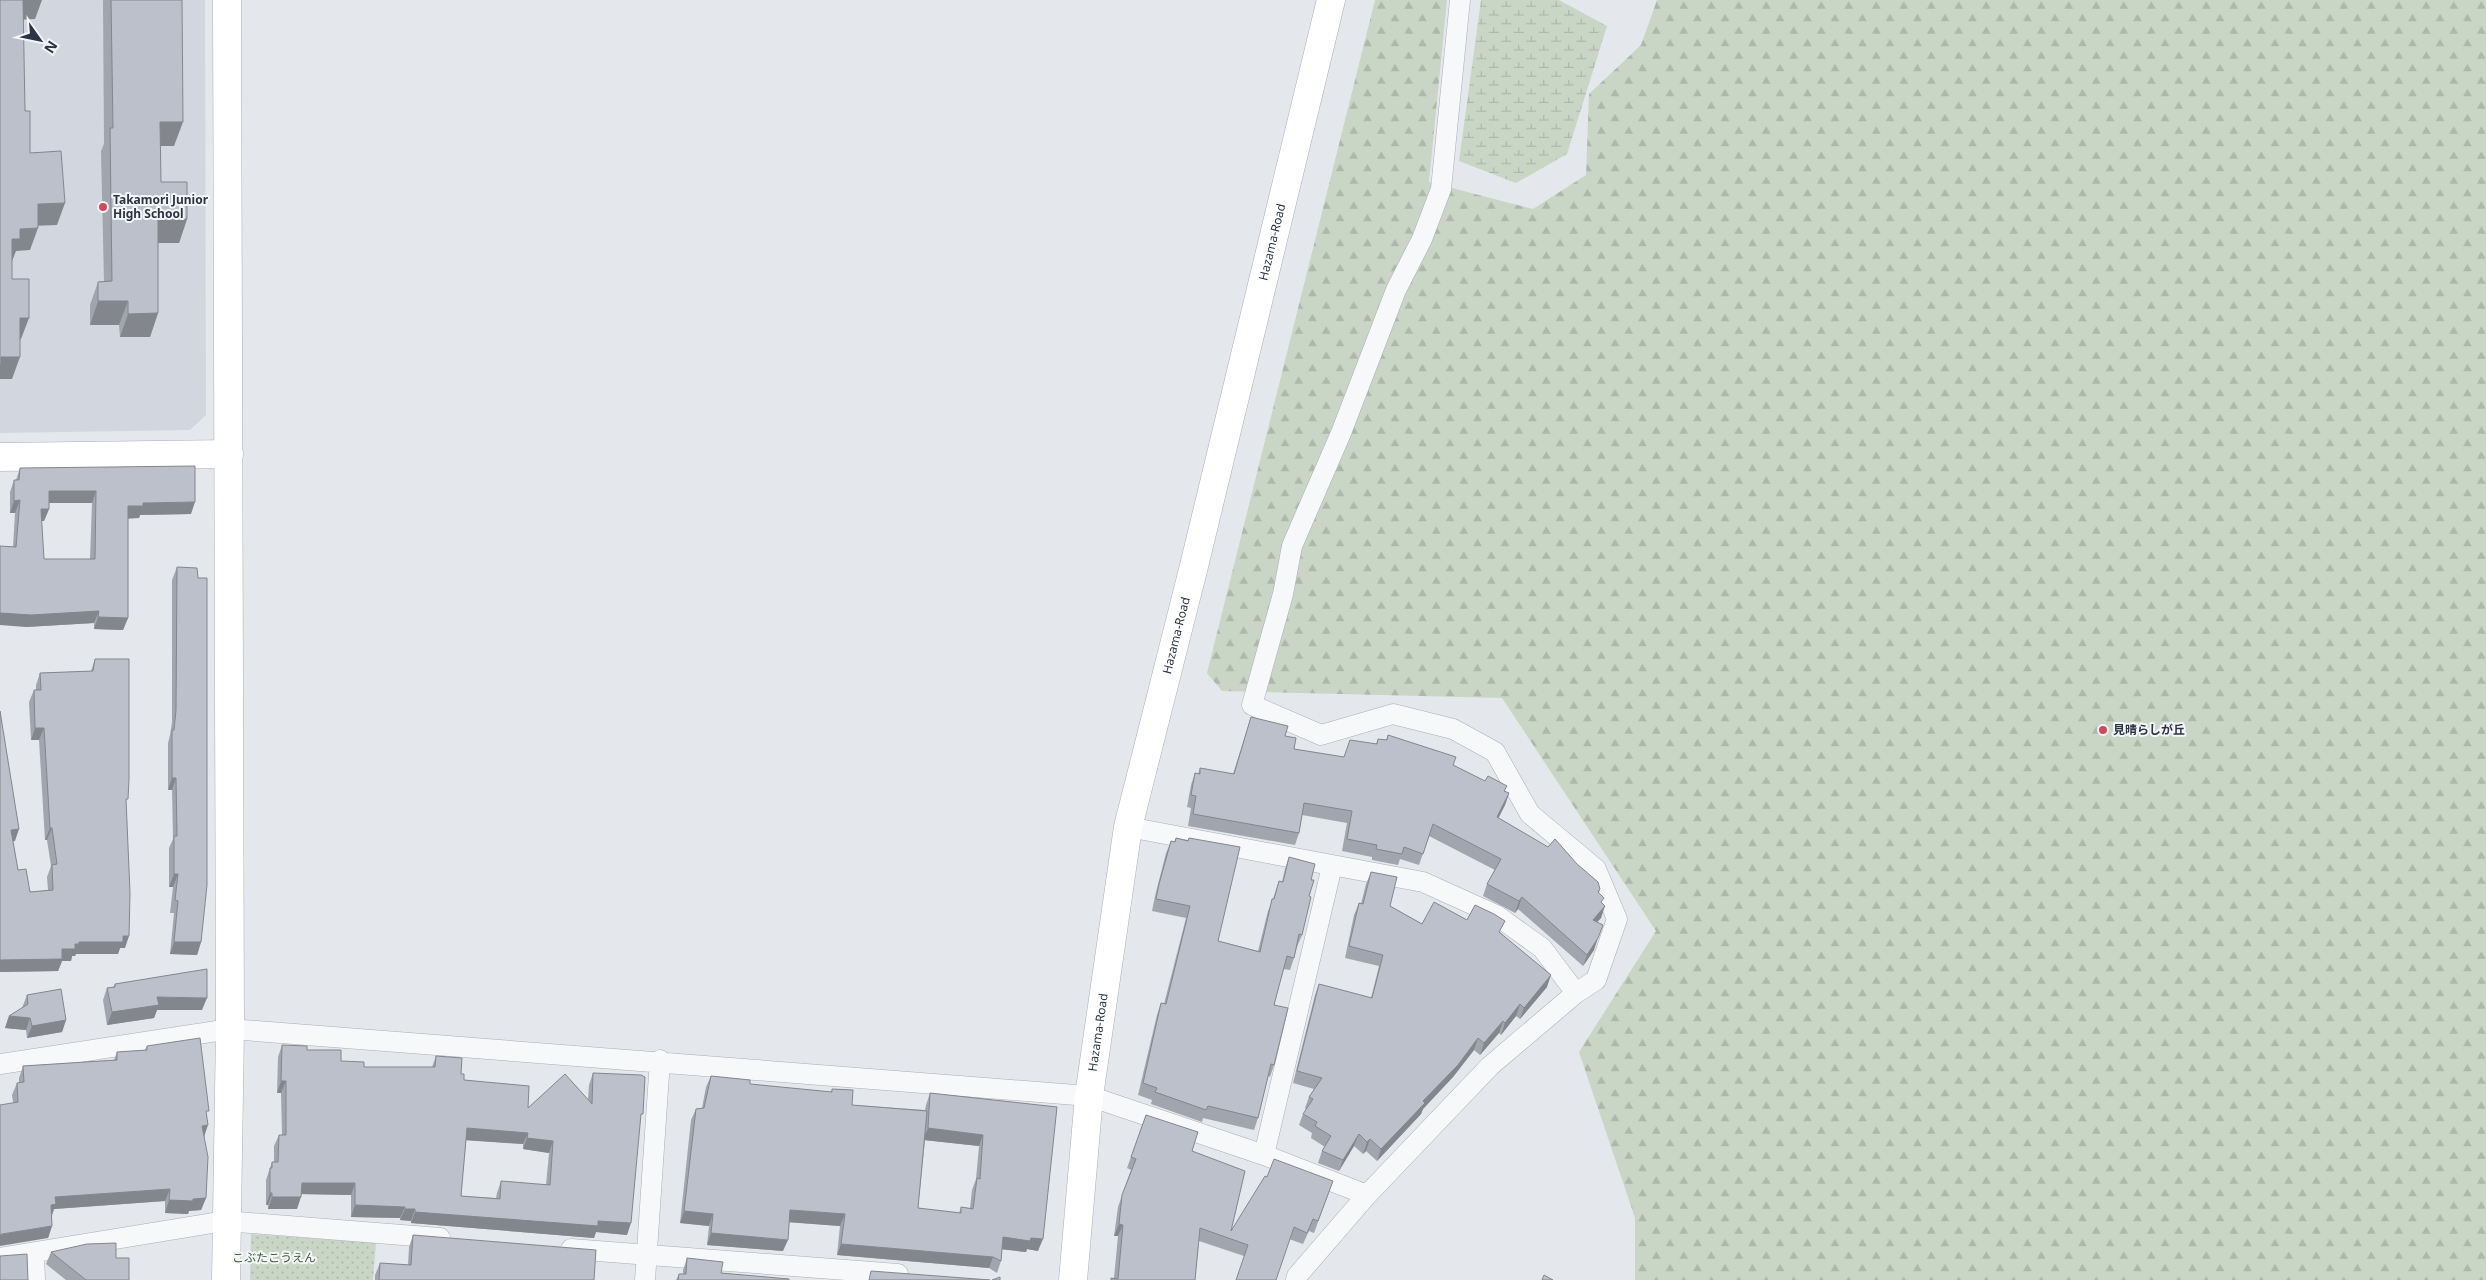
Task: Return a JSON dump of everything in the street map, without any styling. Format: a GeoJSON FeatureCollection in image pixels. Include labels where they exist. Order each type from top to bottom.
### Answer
{"type":"FeatureCollection","features":[{"type":"Feature","properties":{"kind":"street"},"geometry":{"type":"LineString","coordinates":[[226,1280],[225,1221],[230,1029],[227,0]]}},
{"type":"Feature","properties":{"kind":"street","name":"Hazama-Road"},"geometry":{"type":"LineString","coordinates":[[1073,1280],[1089,1096],[1128,827],[1197,556],[1331,0]]}},
{"type":"Feature","properties":{"kind":"street"},"geometry":{"type":"LineString","coordinates":[[1296,1280],[1297,1276],[1367,1195],[1490,1066],[1576,993],[1596,980],[1617,919],[1596,869],[1530,814],[1495,752],[1453,729],[1393,714],[1321,735],[1252,705],[1283,594],[1292,546],[1341,433],[1396,290],[1422,239],[1441,189],[1460,0]]}},
{"type":"Feature","properties":{"kind":"street"},"geometry":{"type":"LineString","coordinates":[[0,457],[229,454]]}},
{"type":"Feature","properties":{"kind":"street"},"geometry":{"type":"LineString","coordinates":[[1128,827],[1424,882],[1496,915],[1542,948],[1576,993]]}},
{"type":"Feature","properties":{"kind":"street"},"geometry":{"type":"LineString","coordinates":[[1264,1155],[1332,866]]}},
{"type":"Feature","properties":{"kind":"street"},"geometry":{"type":"LineString","coordinates":[[0,1064],[230,1029],[660,1060],[1089,1096],[1264,1155],[1367,1195]]}},
{"type":"Feature","properties":{"kind":"street"},"geometry":{"type":"LineString","coordinates":[[645,1280],[660,1060]]}},
{"type":"Feature","properties":{"kind":"street"},"geometry":{"type":"LineString","coordinates":[[0,1258],[225,1221],[460,1240]]}},
{"type":"Feature","properties":{"kind":"street"},"geometry":{"type":"LineString","coordinates":[[548,1247],[846,1275],[922,1275]]}},
{"type":"Feature","properties":{"kind":"street"},"geometry":{"type":"LineString","coordinates":[[34,1252],[35,1280]]}},
{"type":"Feature","properties":{"kind":"shaded area","name":"Takamori Junior High School"},"geometry":{"type":"Polygon","coordinates":[[[0,0],[205,0],[206,415],[190,430],[0,433],[0,0]]]}},
{"type":"Feature","properties":{"kind":"green space"},"geometry":{"type":"Polygon","coordinates":[[[1375,0],[1447,0],[1429,182],[1533,209],[1586,175],[1589,94],[1641,45],[1657,0],[2486,0],[2486,1280],[1635,1280],[1635,1218],[1579,1052],[1656,931],[1502,698],[1222,691],[1207,673],[1375,0]]]}},
{"type":"Feature","properties":{"kind":"green space"},"geometry":{"type":"Polygon","coordinates":[[[1481,0],[1559,0],[1607,26],[1567,154],[1516,183],[1459,161],[1481,0]]]}},
{"type":"Feature","properties":{"kind":"green space","name":"こぶたこうえん"},"geometry":{"type":"Polygon","coordinates":[[[251,1234],[376,1243],[373,1280],[250,1280],[251,1234]]]}},
{"type":"Feature","properties":{"kind":"building"},"geometry":{"type":"Polygon","coordinates":[[[0,0],[23,0],[25,111],[30,111],[30,153],[61,151],[65,203],[38,204],[38,228],[20,229],[20,239],[12,239],[12,279],[29,279],[29,318],[20,318],[20,357],[1,357],[1,364],[0,364],[0,0]]]}},
{"type":"Feature","properties":{"kind":"building"},"geometry":{"type":"Polygon","coordinates":[[[111,0],[182,0],[183,122],[160,122],[161,182],[187,182],[187,219],[158,219],[158,313],[128,314],[128,301],[98,301],[98,282],[112,281],[110,128],[113,128],[111,0]]]}},
{"type":"Feature","properties":{"kind":"building"},"geometry":{"type":"Polygon","coordinates":[[[195,466],[195,502],[143,503],[143,506],[128,506],[128,618],[98,617],[99,611],[31,615],[0,613],[0,546],[16,547],[20,500],[14,501],[14,480],[19,480],[20,468],[195,466]],[[49,491],[49,509],[41,509],[44,559],[95,559],[96,491],[49,491]]]}},
{"type":"Feature","properties":{"kind":"building"},"geometry":{"type":"Polygon","coordinates":[[[177,567],[197,568],[198,578],[207,578],[207,885],[201,942],[174,942],[178,901],[175,900],[178,874],[174,874],[174,836],[177,836],[176,778],[172,778],[172,731],[174,730],[176,710],[177,567]]]}},
{"type":"Feature","properties":{"kind":"building"},"geometry":{"type":"Polygon","coordinates":[[[95,659],[129,659],[129,779],[128,799],[126,799],[130,893],[129,936],[123,936],[123,942],[79,942],[79,944],[75,944],[75,949],[62,949],[62,959],[0,960],[0,711],[19,829],[11,830],[18,870],[26,869],[30,892],[53,890],[52,865],[57,864],[52,828],[50,828],[44,728],[35,728],[34,690],[41,690],[40,673],[93,671],[95,659]]]}},
{"type":"Feature","properties":{"kind":"building"},"geometry":{"type":"Polygon","coordinates":[[[1251,717],[1288,726],[1285,736],[1296,738],[1294,749],[1344,757],[1350,740],[1377,744],[1378,739],[1387,740],[1388,735],[1456,757],[1453,765],[1485,781],[1488,776],[1507,786],[1504,791],[1509,793],[1497,817],[1548,847],[1555,839],[1577,864],[1598,882],[1600,889],[1598,892],[1604,898],[1601,902],[1605,906],[1593,920],[1603,925],[1598,938],[1587,955],[1522,897],[1519,901],[1487,884],[1501,859],[1433,824],[1423,854],[1404,847],[1402,854],[1376,849],[1377,845],[1347,839],[1352,811],[1304,803],[1299,833],[1193,814],[1196,796],[1191,795],[1195,773],[1200,774],[1200,768],[1234,774],[1251,717]]]}},
{"type":"Feature","properties":{"kind":"building"},"geometry":{"type":"Polygon","coordinates":[[[1176,838],[1188,841],[1189,838],[1240,847],[1218,941],[1260,952],[1272,899],[1274,899],[1279,881],[1283,882],[1289,857],[1315,864],[1311,880],[1314,880],[1309,896],[1311,897],[1302,935],[1299,934],[1294,958],[1287,956],[1274,1005],[1288,1008],[1274,1065],[1271,1064],[1258,1118],[1208,1106],[1206,1110],[1155,1092],[1157,1088],[1143,1083],[1161,1003],[1166,1004],[1190,906],[1156,899],[1171,841],[1175,842],[1176,838]]]}},
{"type":"Feature","properties":{"kind":"building"},"geometry":{"type":"Polygon","coordinates":[[[1371,872],[1397,877],[1390,906],[1422,924],[1434,902],[1467,920],[1475,905],[1494,914],[1505,921],[1499,932],[1551,975],[1524,1008],[1520,1004],[1505,1023],[1503,1021],[1484,1043],[1478,1038],[1458,1065],[1423,1101],[1425,1103],[1381,1149],[1370,1139],[1367,1142],[1359,1134],[1343,1160],[1322,1151],[1331,1136],[1315,1126],[1317,1122],[1303,1114],[1313,1099],[1309,1097],[1322,1078],[1297,1071],[1319,984],[1372,998],[1383,955],[1349,946],[1359,903],[1363,904],[1371,872]]]}},
{"type":"Feature","properties":{"kind":"building"},"geometry":{"type":"Polygon","coordinates":[[[207,969],[207,998],[157,997],[159,1005],[112,1012],[107,988],[115,987],[115,984],[207,969]]]}},
{"type":"Feature","properties":{"kind":"building"},"geometry":{"type":"Polygon","coordinates":[[[61,989],[66,1020],[32,1026],[30,1018],[9,1016],[28,1004],[27,995],[61,989]]]}},
{"type":"Feature","properties":{"kind":"building"},"geometry":{"type":"Polygon","coordinates":[[[200,1038],[209,1111],[206,1111],[208,1125],[202,1126],[208,1157],[206,1198],[193,1199],[193,1201],[169,1200],[170,1189],[55,1197],[56,1204],[51,1205],[52,1226],[0,1235],[0,1105],[18,1102],[17,1083],[24,1082],[23,1066],[117,1060],[117,1052],[147,1050],[147,1046],[200,1038]]]}},
{"type":"Feature","properties":{"kind":"building"},"geometry":{"type":"Polygon","coordinates":[[[282,1045],[307,1046],[307,1050],[341,1050],[341,1061],[364,1062],[364,1067],[435,1067],[436,1056],[462,1058],[461,1074],[464,1074],[464,1080],[529,1086],[528,1108],[565,1074],[592,1104],[593,1073],[641,1075],[645,1077],[643,1114],[641,1114],[631,1223],[598,1221],[598,1226],[415,1212],[415,1209],[405,1209],[405,1207],[355,1205],[355,1183],[302,1183],[301,1197],[272,1197],[272,1193],[270,1193],[270,1168],[272,1168],[272,1162],[278,1162],[279,1135],[286,1135],[286,1081],[281,1081],[282,1045]],[[467,1128],[461,1196],[500,1199],[501,1181],[550,1185],[553,1141],[527,1138],[528,1133],[467,1128]]]}},
{"type":"Feature","properties":{"kind":"building"},"geometry":{"type":"Polygon","coordinates":[[[711,1076],[750,1080],[750,1084],[832,1092],[832,1089],[853,1090],[852,1105],[927,1111],[918,1208],[961,1213],[961,1207],[973,1209],[977,1178],[980,1179],[983,1135],[928,1128],[930,1093],[1057,1107],[1043,1239],[1031,1238],[1030,1241],[1003,1237],[1001,1261],[993,1257],[841,1244],[845,1214],[790,1210],[788,1240],[711,1233],[713,1214],[684,1211],[696,1109],[704,1108],[711,1076]]]}},
{"type":"Feature","properties":{"kind":"building"},"geometry":{"type":"Polygon","coordinates":[[[1146,1115],[1198,1132],[1192,1151],[1245,1171],[1231,1231],[1265,1176],[1267,1177],[1274,1159],[1333,1181],[1318,1221],[1313,1219],[1307,1233],[1294,1227],[1276,1280],[1236,1280],[1248,1245],[1200,1228],[1195,1280],[1111,1280],[1111,1278],[1118,1279],[1123,1225],[1119,1224],[1122,1195],[1136,1159],[1131,1157],[1146,1115]]]}},
{"type":"Feature","properties":{"kind":"building"},"geometry":{"type":"Polygon","coordinates":[[[413,1235],[596,1250],[594,1280],[379,1280],[380,1263],[411,1265],[413,1235]]]}},
{"type":"Feature","properties":{"kind":"building"},"geometry":{"type":"Polygon","coordinates":[[[116,1243],[116,1258],[129,1258],[129,1280],[86,1280],[51,1252],[87,1244],[116,1243]]]}},
{"type":"Feature","properties":{"kind":"building"},"geometry":{"type":"Polygon","coordinates":[[[27,1254],[28,1280],[0,1280],[0,1256],[27,1254]]]}},
{"type":"Feature","properties":{"kind":"building"},"geometry":{"type":"Polygon","coordinates":[[[687,1258],[723,1262],[721,1273],[789,1280],[678,1280],[679,1274],[686,1274],[687,1258]]]}},
{"type":"Feature","properties":{"kind":"building"},"geometry":{"type":"Polygon","coordinates":[[[871,1271],[990,1280],[869,1280],[871,1271]]]}},
{"type":"Feature","properties":{"kind":"building"},"geometry":{"type":"Polygon","coordinates":[[[1544,1275],[1553,1280],[1542,1280],[1544,1275]]]}},
{"type":"Feature","properties":{"kind":"place","name":"Takamori Junior High School"},"geometry":{"type":"Point","coordinates":[103,207]}},
{"type":"Feature","properties":{"kind":"place","name":"見晴らしが丘"},"geometry":{"type":"Point","coordinates":[2103,730]}}]}
